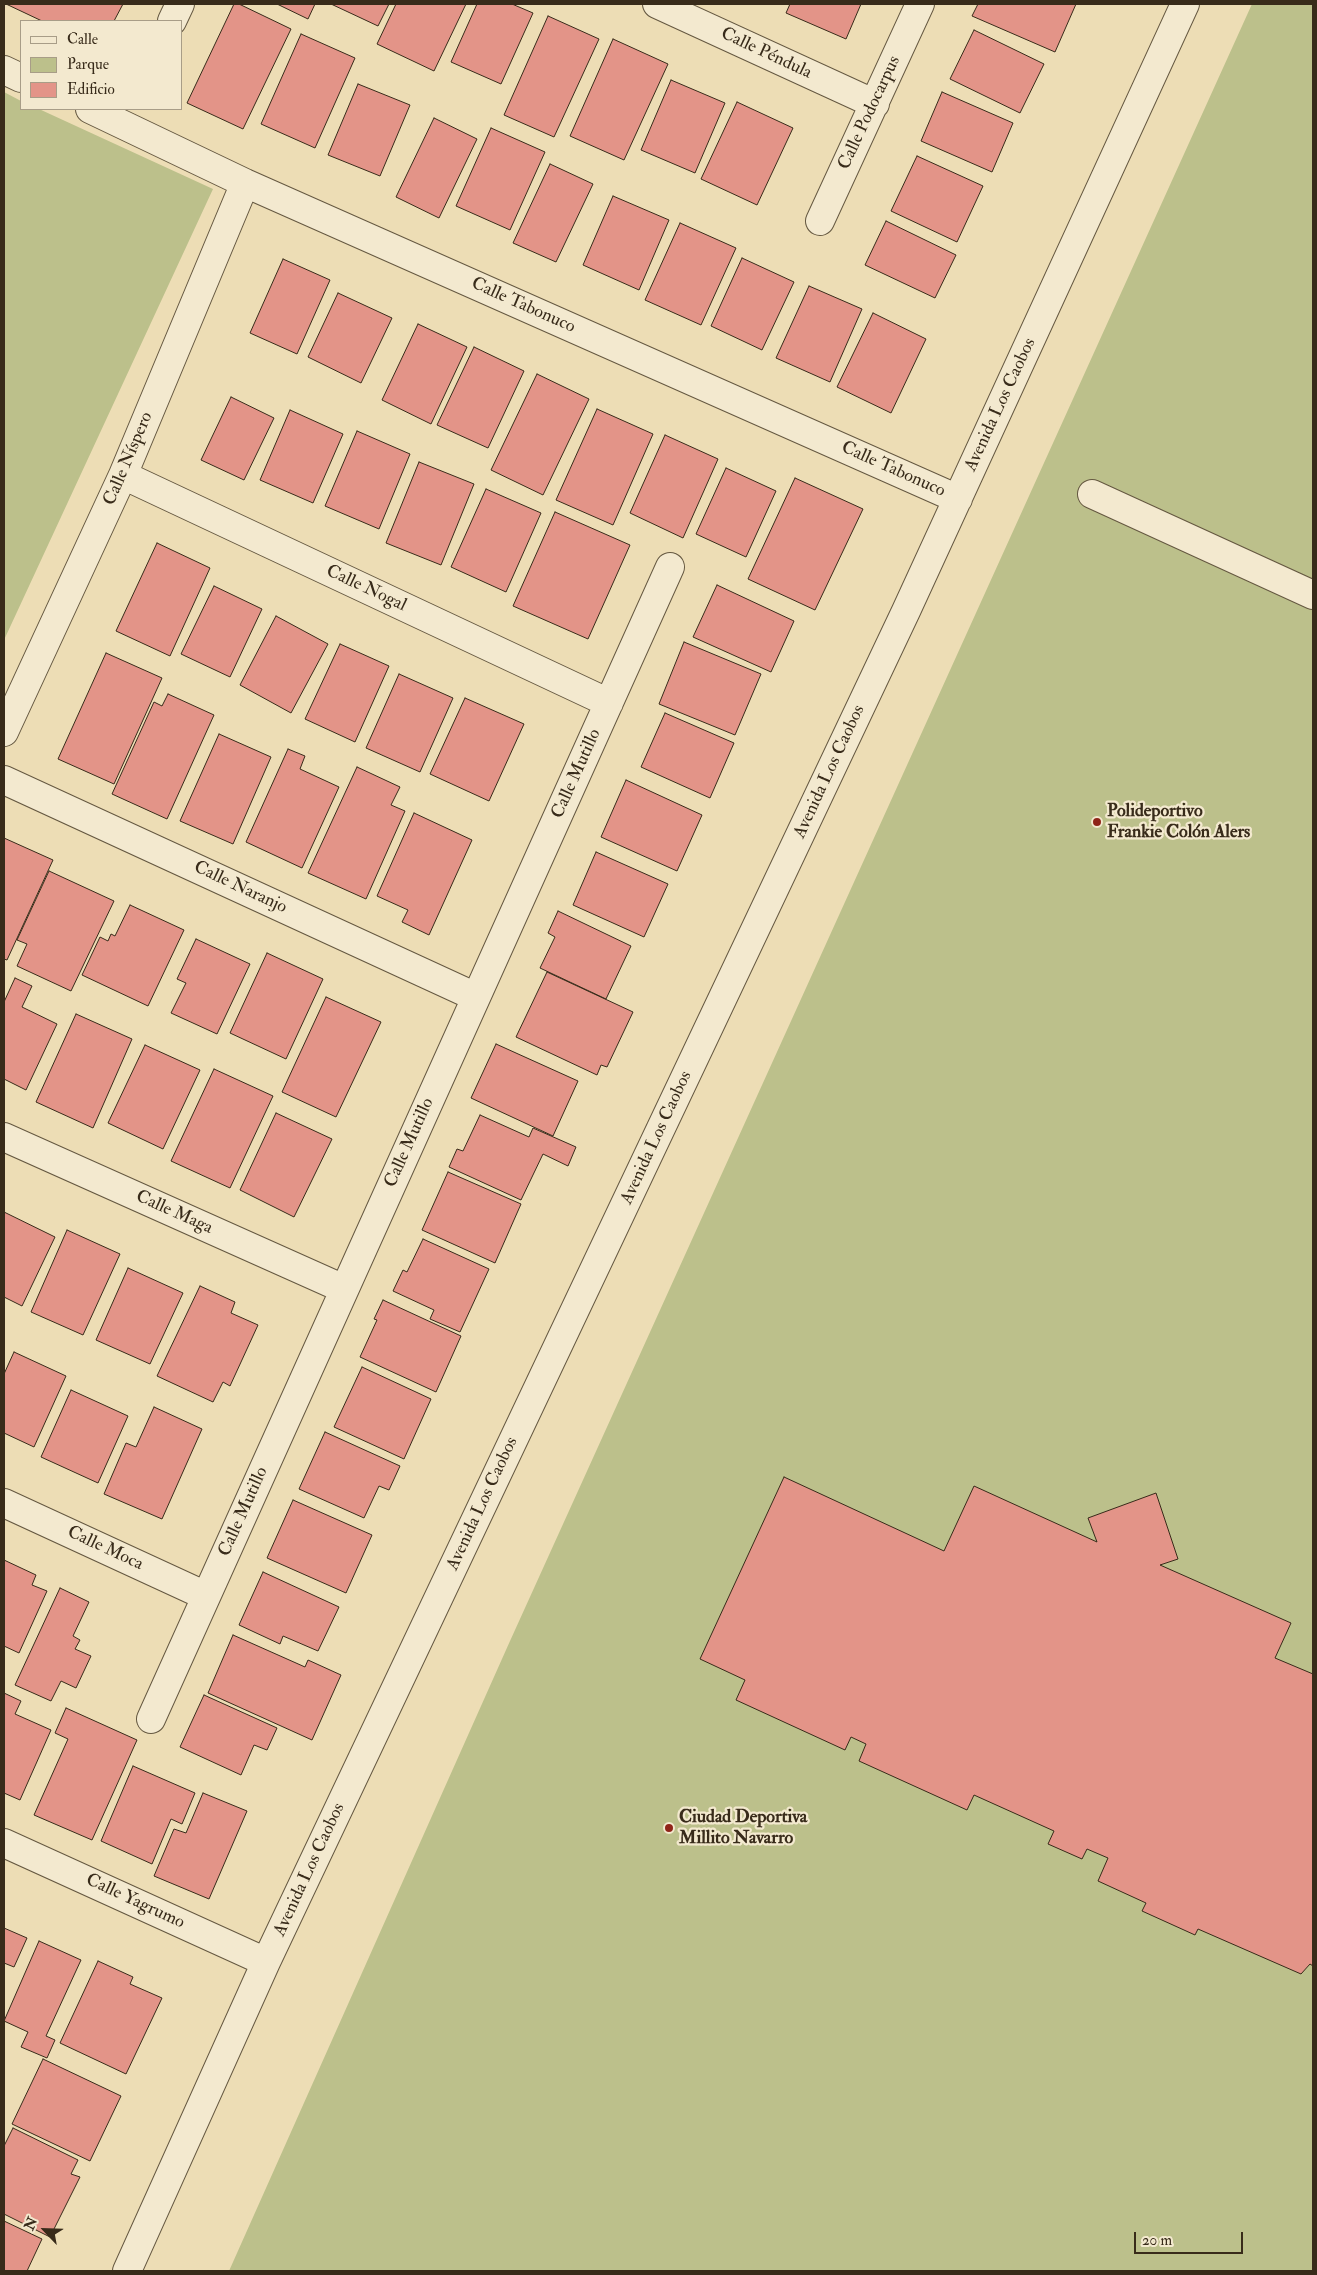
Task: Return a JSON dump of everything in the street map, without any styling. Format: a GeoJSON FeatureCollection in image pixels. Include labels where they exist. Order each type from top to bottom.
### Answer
{"type":"FeatureCollection","features":[{"type":"Feature","properties":{"kind":"street"},"geometry":{"type":"LineString","coordinates":[[172,20],[180,4]]}},
{"type":"Feature","properties":{"kind":"street","name":"Calle Péndula"},"geometry":{"type":"LineString","coordinates":[[657,4],[875,104]]}},
{"type":"Feature","properties":{"kind":"street","name":"Calle Podocarpus"},"geometry":{"type":"LineString","coordinates":[[820,221],[920,4]]}},
{"type":"Feature","properties":{"kind":"street","name":"Avenida Los Caobos"},"geometry":{"type":"LineString","coordinates":[[127,2271],[266,1962],[958,499],[1185,4]]}},
{"type":"Feature","properties":{"kind":"street"},"geometry":{"type":"LineString","coordinates":[[4,70],[20,78]]}},
{"type":"Feature","properties":{"kind":"street","name":"Calle Tabonuco"},"geometry":{"type":"LineString","coordinates":[[95,110],[130,117],[245,183],[958,499]]}},
{"type":"Feature","properties":{"kind":"street","name":"Calle Níspero"},"geometry":{"type":"LineString","coordinates":[[4,732],[123,475],[245,183]]}},
{"type":"Feature","properties":{"kind":"street","name":"Calle Nogal"},"geometry":{"type":"LineString","coordinates":[[123,475],[609,703]]}},
{"type":"Feature","properties":{"kind":"street"},"geometry":{"type":"LineString","coordinates":[[1092,494],[1313,595]]}},
{"type":"Feature","properties":{"kind":"street","name":"Calle Mutillo"},"geometry":{"type":"LineString","coordinates":[[151,1719],[670,567]]}},
{"type":"Feature","properties":{"kind":"street","name":"Calle Naranjo"},"geometry":{"type":"LineString","coordinates":[[4,780],[476,996]]}},
{"type":"Feature","properties":{"kind":"street","name":"Calle Maga"},"geometry":{"type":"LineString","coordinates":[[4,1136],[344,1289]]}},
{"type":"Feature","properties":{"kind":"street","name":"Calle Moca"},"geometry":{"type":"LineString","coordinates":[[4,1503],[206,1596]]}},
{"type":"Feature","properties":{"kind":"street","name":"Calle Yagrumo"},"geometry":{"type":"LineString","coordinates":[[4,1842],[266,1962]]}},
{"type":"Feature","properties":{"kind":"green space","name":"Polideportivo Frankie Colón Alers"},"geometry":{"type":"Polygon","coordinates":[[[1252,4],[1313,4],[1313,2271],[229,2271],[510,1641],[1252,4]]]}},
{"type":"Feature","properties":{"kind":"green space"},"geometry":{"type":"Polygon","coordinates":[[[4,92],[20,100],[20,110],[41,110],[213,189],[4,640],[4,92]]]}},
{"type":"Feature","properties":{"kind":"building"},"geometry":{"type":"Polygon","coordinates":[[[6,4],[123,4],[115,20],[40,20],[6,4]]]}},
{"type":"Feature","properties":{"kind":"building"},"geometry":{"type":"Polygon","coordinates":[[[234,4],[239,4],[291,29],[243,129],[187,103],[234,4]]]}},
{"type":"Feature","properties":{"kind":"building"},"geometry":{"type":"Polygon","coordinates":[[[277,4],[315,4],[308,19],[277,4]]]}},
{"type":"Feature","properties":{"kind":"building"},"geometry":{"type":"Polygon","coordinates":[[[331,4],[389,4],[378,26],[331,4]]]}},
{"type":"Feature","properties":{"kind":"building"},"geometry":{"type":"Polygon","coordinates":[[[396,4],[466,4],[434,71],[377,44],[396,4]]]}},
{"type":"Feature","properties":{"kind":"building"},"geometry":{"type":"Polygon","coordinates":[[[477,4],[512,4],[533,13],[501,84],[451,62],[477,4]]]}},
{"type":"Feature","properties":{"kind":"building"},"geometry":{"type":"Polygon","coordinates":[[[790,4],[861,4],[846,39],[786,13],[790,4]]]}},
{"type":"Feature","properties":{"kind":"building"},"geometry":{"type":"Polygon","coordinates":[[[978,4],[1076,4],[1055,52],[972,16],[978,4]]]}},
{"type":"Feature","properties":{"kind":"building"},"geometry":{"type":"Polygon","coordinates":[[[548,16],[599,39],[554,137],[504,115],[548,16]]]}},
{"type":"Feature","properties":{"kind":"building"},"geometry":{"type":"Polygon","coordinates":[[[974,30],[1044,64],[1020,113],[950,79],[974,30]]]}},
{"type":"Feature","properties":{"kind":"building"},"geometry":{"type":"Polygon","coordinates":[[[301,34],[355,58],[315,148],[261,124],[301,34]]]}},
{"type":"Feature","properties":{"kind":"building"},"geometry":{"type":"Polygon","coordinates":[[[613,39],[668,64],[624,160],[570,136],[613,39]]]}},
{"type":"Feature","properties":{"kind":"building"},"geometry":{"type":"Polygon","coordinates":[[[671,80],[725,103],[695,173],[641,150],[671,80]]]}},
{"type":"Feature","properties":{"kind":"building"},"geometry":{"type":"Polygon","coordinates":[[[358,84],[410,105],[380,176],[328,155],[358,84]]]}},
{"type":"Feature","properties":{"kind":"building"},"geometry":{"type":"Polygon","coordinates":[[[942,92],[1013,123],[992,172],[921,141],[942,92]]]}},
{"type":"Feature","properties":{"kind":"building"},"geometry":{"type":"Polygon","coordinates":[[[737,102],[793,128],[757,205],[701,179],[737,102]]]}},
{"type":"Feature","properties":{"kind":"building"},"geometry":{"type":"Polygon","coordinates":[[[434,118],[477,139],[439,218],[396,197],[434,118]]]}},
{"type":"Feature","properties":{"kind":"building"},"geometry":{"type":"Polygon","coordinates":[[[491,128],[545,152],[510,230],[456,206],[491,128]]]}},
{"type":"Feature","properties":{"kind":"building"},"geometry":{"type":"Polygon","coordinates":[[[917,156],[983,186],[957,242],[891,211],[917,156]]]}},
{"type":"Feature","properties":{"kind":"building"},"geometry":{"type":"Polygon","coordinates":[[[550,164],[593,184],[556,262],[513,243],[550,164]]]}},
{"type":"Feature","properties":{"kind":"building"},"geometry":{"type":"Polygon","coordinates":[[[613,196],[669,220],[639,290],[583,265],[613,196]]]}},
{"type":"Feature","properties":{"kind":"building"},"geometry":{"type":"Polygon","coordinates":[[[886,221],[956,255],[935,298],[865,265],[886,221]]]}},
{"type":"Feature","properties":{"kind":"building"},"geometry":{"type":"Polygon","coordinates":[[[680,223],[736,248],[701,325],[645,300],[680,223]]]}},
{"type":"Feature","properties":{"kind":"building"},"geometry":{"type":"Polygon","coordinates":[[[742,258],[794,282],[762,350],[711,326],[742,258]]]}},
{"type":"Feature","properties":{"kind":"building"},"geometry":{"type":"Polygon","coordinates":[[[283,259],[330,280],[297,354],[250,333],[283,259]]]}},
{"type":"Feature","properties":{"kind":"building"},"geometry":{"type":"Polygon","coordinates":[[[809,286],[862,309],[830,382],[776,358],[809,286]]]}},
{"type":"Feature","properties":{"kind":"building"},"geometry":{"type":"Polygon","coordinates":[[[338,293],[392,318],[361,383],[308,357],[338,293]]]}},
{"type":"Feature","properties":{"kind":"building"},"geometry":{"type":"Polygon","coordinates":[[[873,313],[926,339],[891,413],[837,387],[873,313]]]}},
{"type":"Feature","properties":{"kind":"building"},"geometry":{"type":"Polygon","coordinates":[[[418,324],[467,347],[431,424],[382,400],[418,324]]]}},
{"type":"Feature","properties":{"kind":"building"},"geometry":{"type":"Polygon","coordinates":[[[474,347],[524,371],[488,448],[437,425],[474,347]]]}},
{"type":"Feature","properties":{"kind":"building"},"geometry":{"type":"Polygon","coordinates":[[[537,374],[589,399],[543,495],[491,470],[537,374]]]}},
{"type":"Feature","properties":{"kind":"building"},"geometry":{"type":"Polygon","coordinates":[[[231,397],[274,418],[244,480],[201,460],[231,397]]]}},
{"type":"Feature","properties":{"kind":"building"},"geometry":{"type":"Polygon","coordinates":[[[597,409],[653,434],[613,525],[556,500],[597,409]]]}},
{"type":"Feature","properties":{"kind":"building"},"geometry":{"type":"Polygon","coordinates":[[[290,410],[343,434],[313,503],[260,480],[290,410]]]}},
{"type":"Feature","properties":{"kind":"building"},"geometry":{"type":"Polygon","coordinates":[[[357,431],[410,454],[379,529],[325,506],[357,431]]]}},
{"type":"Feature","properties":{"kind":"building"},"geometry":{"type":"Polygon","coordinates":[[[665,435],[718,459],[683,538],[630,513],[665,435]]]}},
{"type":"Feature","properties":{"kind":"building"},"geometry":{"type":"Polygon","coordinates":[[[419,462],[474,484],[441,565],[386,543],[419,462]]]}},
{"type":"Feature","properties":{"kind":"building"},"geometry":{"type":"Polygon","coordinates":[[[726,468],[776,491],[746,557],[696,534],[726,468]]]}},
{"type":"Feature","properties":{"kind":"building"},"geometry":{"type":"Polygon","coordinates":[[[795,478],[863,509],[815,610],[748,579],[795,478]]]}},
{"type":"Feature","properties":{"kind":"building"},"geometry":{"type":"Polygon","coordinates":[[[486,489],[541,513],[506,592],[451,567],[486,489]]]}},
{"type":"Feature","properties":{"kind":"building"},"geometry":{"type":"Polygon","coordinates":[[[555,512],[630,545],[588,639],[513,606],[555,512]]]}},
{"type":"Feature","properties":{"kind":"building"},"geometry":{"type":"Polygon","coordinates":[[[157,543],[210,568],[170,656],[116,631],[157,543]]]}},
{"type":"Feature","properties":{"kind":"building"},"geometry":{"type":"Polygon","coordinates":[[[717,585],[794,621],[771,672],[693,637],[717,585]]]}},
{"type":"Feature","properties":{"kind":"building"},"geometry":{"type":"Polygon","coordinates":[[[214,586],[262,609],[230,677],[181,654],[214,586]]]}},
{"type":"Feature","properties":{"kind":"building"},"geometry":{"type":"Polygon","coordinates":[[[276,616],[328,644],[291,713],[240,685],[276,616]]]}},
{"type":"Feature","properties":{"kind":"building"},"geometry":{"type":"Polygon","coordinates":[[[684,642],[761,674],[735,735],[659,704],[684,642]]]}},
{"type":"Feature","properties":{"kind":"building"},"geometry":{"type":"Polygon","coordinates":[[[340,644],[389,666],[355,742],[305,719],[340,644]]]}},
{"type":"Feature","properties":{"kind":"building"},"geometry":{"type":"Polygon","coordinates":[[[106,653],[162,678],[114,784],[58,759],[106,653]]]}},
{"type":"Feature","properties":{"kind":"building"},"geometry":{"type":"Polygon","coordinates":[[[399,674],[453,698],[420,772],[366,748],[399,674]]]}},
{"type":"Feature","properties":{"kind":"building"},"geometry":{"type":"Polygon","coordinates":[[[168,694],[214,715],[167,819],[112,794],[154,702],[162,706],[168,694]]]}},
{"type":"Feature","properties":{"kind":"building"},"geometry":{"type":"Polygon","coordinates":[[[465,698],[524,724],[489,801],[430,774],[465,698]]]}},
{"type":"Feature","properties":{"kind":"building"},"geometry":{"type":"Polygon","coordinates":[[[665,713],[734,743],[710,798],[641,767],[665,713]]]}},
{"type":"Feature","properties":{"kind":"building"},"geometry":{"type":"Polygon","coordinates":[[[219,734],[271,757],[233,844],[180,821],[219,734]]]}},
{"type":"Feature","properties":{"kind":"building"},"geometry":{"type":"Polygon","coordinates":[[[288,749],[305,756],[300,769],[339,787],[302,868],[246,842],[288,749]]]}},
{"type":"Feature","properties":{"kind":"building"},"geometry":{"type":"Polygon","coordinates":[[[357,767],[400,787],[391,805],[405,811],[366,899],[308,873],[357,767]]]}},
{"type":"Feature","properties":{"kind":"building"},"geometry":{"type":"Polygon","coordinates":[[[626,780],[702,815],[677,871],[601,837],[626,780]]]}},
{"type":"Feature","properties":{"kind":"building"},"geometry":{"type":"Polygon","coordinates":[[[414,813],[472,840],[429,935],[402,922],[408,910],[377,896],[414,813]]]}},
{"type":"Feature","properties":{"kind":"building"},"geometry":{"type":"Polygon","coordinates":[[[4,838],[53,860],[7,960],[4,959],[4,838]]]}},
{"type":"Feature","properties":{"kind":"building"},"geometry":{"type":"Polygon","coordinates":[[[596,852],[668,884],[644,937],[573,905],[596,852]]]}},
{"type":"Feature","properties":{"kind":"building"},"geometry":{"type":"Polygon","coordinates":[[[49,871],[114,901],[71,991],[17,966],[27,944],[17,940],[49,871]]]}},
{"type":"Feature","properties":{"kind":"building"},"geometry":{"type":"Polygon","coordinates":[[[130,905],[184,930],[148,1006],[82,975],[100,937],[108,941],[111,934],[115,936],[130,905]]]}},
{"type":"Feature","properties":{"kind":"building"},"geometry":{"type":"Polygon","coordinates":[[[558,911],[631,946],[606,999],[540,968],[555,937],[548,933],[558,911]]]}},
{"type":"Feature","properties":{"kind":"building"},"geometry":{"type":"Polygon","coordinates":[[[196,939],[250,964],[217,1034],[171,1013],[186,983],[177,979],[196,939]]]}},
{"type":"Feature","properties":{"kind":"building"},"geometry":{"type":"Polygon","coordinates":[[[267,953],[323,979],[286,1059],[230,1033],[267,953]]]}},
{"type":"Feature","properties":{"kind":"building"},"geometry":{"type":"Polygon","coordinates":[[[547,972],[633,1012],[607,1067],[601,1065],[597,1075],[516,1037],[547,972]]]}},
{"type":"Feature","properties":{"kind":"building"},"geometry":{"type":"Polygon","coordinates":[[[15,978],[32,986],[22,1007],[57,1024],[26,1090],[4,1079],[4,1002],[15,978]]]}},
{"type":"Feature","properties":{"kind":"building"},"geometry":{"type":"Polygon","coordinates":[[[326,997],[381,1022],[336,1117],[282,1092],[326,997]]]}},
{"type":"Feature","properties":{"kind":"building"},"geometry":{"type":"Polygon","coordinates":[[[76,1014],[132,1039],[93,1128],[36,1102],[76,1014]]]}},
{"type":"Feature","properties":{"kind":"building"},"geometry":{"type":"Polygon","coordinates":[[[496,1044],[578,1081],[553,1136],[471,1098],[496,1044]]]}},
{"type":"Feature","properties":{"kind":"building"},"geometry":{"type":"Polygon","coordinates":[[[145,1045],[200,1070],[163,1149],[108,1123],[145,1045]]]}},
{"type":"Feature","properties":{"kind":"building"},"geometry":{"type":"Polygon","coordinates":[[[214,1069],[273,1096],[230,1188],[171,1161],[214,1069]]]}},
{"type":"Feature","properties":{"kind":"building"},"geometry":{"type":"Polygon","coordinates":[[[276,1113],[332,1139],[294,1217],[240,1190],[276,1113]]]}},
{"type":"Feature","properties":{"kind":"building"},"geometry":{"type":"Polygon","coordinates":[[[480,1115],[529,1137],[533,1128],[576,1147],[568,1166],[543,1154],[521,1200],[449,1167],[457,1149],[463,1151],[480,1115]]]}},
{"type":"Feature","properties":{"kind":"building"},"geometry":{"type":"Polygon","coordinates":[[[448,1172],[521,1204],[495,1263],[422,1230],[448,1172]]]}},
{"type":"Feature","properties":{"kind":"building"},"geometry":{"type":"Polygon","coordinates":[[[4,1212],[55,1237],[22,1306],[4,1297],[4,1212]]]}},
{"type":"Feature","properties":{"kind":"building"},"geometry":{"type":"Polygon","coordinates":[[[67,1230],[120,1254],[83,1335],[31,1312],[67,1230]]]}},
{"type":"Feature","properties":{"kind":"building"},"geometry":{"type":"Polygon","coordinates":[[[423,1239],[489,1269],[460,1332],[430,1319],[434,1310],[393,1291],[403,1270],[407,1272],[423,1239]]]}},
{"type":"Feature","properties":{"kind":"building"},"geometry":{"type":"Polygon","coordinates":[[[128,1268],[183,1293],[150,1364],[96,1340],[128,1268]]]}},
{"type":"Feature","properties":{"kind":"building"},"geometry":{"type":"Polygon","coordinates":[[[200,1286],[235,1302],[231,1313],[258,1325],[230,1386],[223,1382],[213,1402],[157,1376],[200,1286]]]}},
{"type":"Feature","properties":{"kind":"building"},"geometry":{"type":"Polygon","coordinates":[[[383,1300],[461,1336],[436,1392],[360,1357],[377,1320],[374,1319],[383,1300]]]}},
{"type":"Feature","properties":{"kind":"building"},"geometry":{"type":"Polygon","coordinates":[[[14,1352],[66,1376],[34,1447],[4,1433],[4,1374],[14,1352]]]}},
{"type":"Feature","properties":{"kind":"building"},"geometry":{"type":"Polygon","coordinates":[[[362,1367],[431,1399],[404,1459],[334,1427],[362,1367]]]}},
{"type":"Feature","properties":{"kind":"building"},"geometry":{"type":"Polygon","coordinates":[[[71,1390],[128,1416],[98,1483],[41,1457],[71,1390]]]}},
{"type":"Feature","properties":{"kind":"building"},"geometry":{"type":"Polygon","coordinates":[[[154,1407],[202,1429],[162,1519],[104,1494],[126,1443],[136,1447],[154,1407]]]}},
{"type":"Feature","properties":{"kind":"building"},"geometry":{"type":"Polygon","coordinates":[[[325,1432],[400,1466],[389,1490],[379,1486],[364,1518],[299,1489],[325,1432]]]}},
{"type":"Feature","properties":{"kind":"building"},"geometry":{"type":"Polygon","coordinates":[[[784,1477],[944,1551],[974,1486],[1097,1542],[1088,1518],[1156,1493],[1178,1559],[1160,1565],[1291,1623],[1275,1658],[1313,1674],[1313,1966],[1310,1964],[1301,1974],[1198,1929],[1195,1935],[1142,1911],[1146,1903],[1098,1881],[1108,1858],[1087,1849],[1082,1859],[1048,1844],[1054,1831],[974,1795],[967,1810],[859,1761],[866,1744],[851,1737],[845,1750],[736,1700],[745,1680],[700,1659],[784,1477]]]}},
{"type":"Feature","properties":{"kind":"building"},"geometry":{"type":"Polygon","coordinates":[[[293,1500],[372,1535],[346,1593],[267,1558],[293,1500]]]}},
{"type":"Feature","properties":{"kind":"building"},"geometry":{"type":"Polygon","coordinates":[[[4,1560],[36,1575],[32,1585],[47,1591],[19,1653],[4,1646],[4,1560]]]}},
{"type":"Feature","properties":{"kind":"building"},"geometry":{"type":"Polygon","coordinates":[[[263,1572],[339,1607],[318,1651],[283,1636],[280,1644],[239,1625],[263,1572]]]}},
{"type":"Feature","properties":{"kind":"building"},"geometry":{"type":"Polygon","coordinates":[[[60,1588],[89,1602],[73,1636],[80,1640],[75,1649],[91,1656],[76,1688],[61,1681],[51,1701],[15,1685],[60,1588]]]}},
{"type":"Feature","properties":{"kind":"building"},"geometry":{"type":"Polygon","coordinates":[[[233,1635],[305,1667],[308,1660],[341,1675],[312,1740],[208,1693],[233,1635]]]}},
{"type":"Feature","properties":{"kind":"building"},"geometry":{"type":"Polygon","coordinates":[[[4,1693],[21,1701],[15,1714],[51,1730],[20,1800],[4,1793],[4,1693]]]}},
{"type":"Feature","properties":{"kind":"building"},"geometry":{"type":"Polygon","coordinates":[[[204,1695],[277,1728],[267,1750],[254,1745],[241,1775],[180,1747],[204,1695]]]}},
{"type":"Feature","properties":{"kind":"building"},"geometry":{"type":"Polygon","coordinates":[[[66,1708],[137,1740],[92,1840],[34,1815],[68,1739],[55,1733],[66,1708]]]}},
{"type":"Feature","properties":{"kind":"building"},"geometry":{"type":"Polygon","coordinates":[[[133,1766],[195,1793],[182,1824],[171,1819],[152,1864],[101,1841],[133,1766]]]}},
{"type":"Feature","properties":{"kind":"building"},"geometry":{"type":"Polygon","coordinates":[[[203,1793],[247,1811],[209,1899],[154,1876],[174,1829],[186,1833],[203,1793]]]}},
{"type":"Feature","properties":{"kind":"building"},"geometry":{"type":"Polygon","coordinates":[[[4,1928],[27,1938],[14,1967],[4,1963],[4,1928]]]}},
{"type":"Feature","properties":{"kind":"building"},"geometry":{"type":"Polygon","coordinates":[[[39,1941],[81,1960],[46,2036],[55,2040],[47,2058],[21,2047],[28,2032],[4,2021],[39,1941]]]}},
{"type":"Feature","properties":{"kind":"building"},"geometry":{"type":"Polygon","coordinates":[[[98,1961],[133,1977],[130,1984],[162,1998],[126,2074],[60,2043],[98,1961]]]}},
{"type":"Feature","properties":{"kind":"building"},"geometry":{"type":"Polygon","coordinates":[[[43,2059],[121,2096],[90,2161],[12,2124],[43,2059]]]}},
{"type":"Feature","properties":{"kind":"building"},"geometry":{"type":"Polygon","coordinates":[[[13,2128],[78,2160],[71,2174],[80,2177],[50,2237],[4,2214],[4,2146],[13,2128]]]}},
{"type":"Feature","properties":{"kind":"building"},"geometry":{"type":"Polygon","coordinates":[[[4,2221],[42,2239],[27,2271],[4,2271],[4,2221]]]}},
{"type":"Feature","properties":{"kind":"place","name":"Polideportivo Frankie Colón Alers"},"geometry":{"type":"Point","coordinates":[1097,822]}},
{"type":"Feature","properties":{"kind":"place","name":"Ciudad Deportiva Millito Navarro"},"geometry":{"type":"Point","coordinates":[669,1828]}}]}
